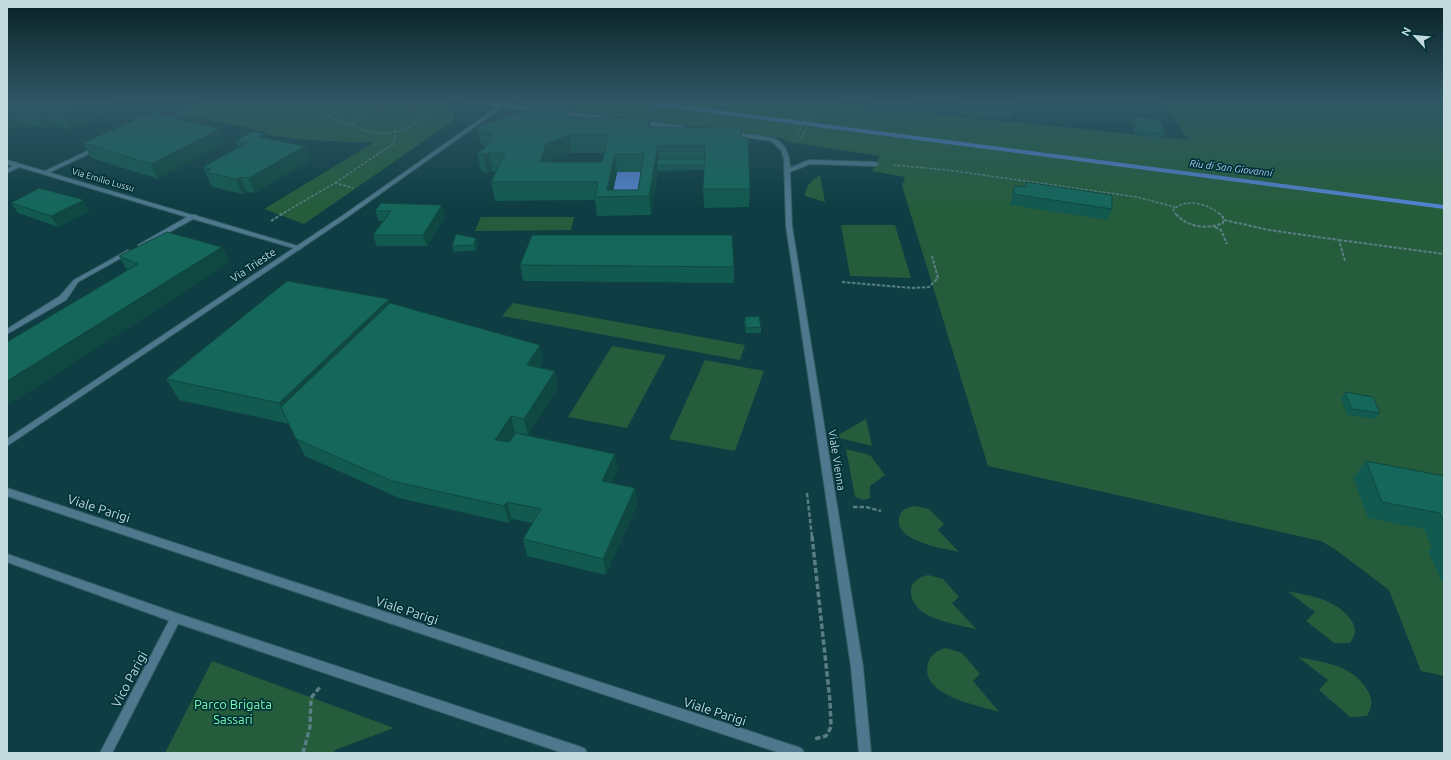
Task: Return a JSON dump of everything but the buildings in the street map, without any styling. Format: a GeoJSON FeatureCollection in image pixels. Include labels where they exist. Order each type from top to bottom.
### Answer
{"type":"FeatureCollection","features":[{"type":"Feature","properties":{"kind":"street","name":"Via Trieste"},"geometry":{"type":"LineString","coordinates":[[7,443],[298,248],[459,136]]}},
{"type":"Feature","properties":{"kind":"street","name":"Viale Vienna"},"geometry":{"type":"LineString","coordinates":[[745,136],[773,140],[783,150],[787,159],[789,226],[857,667],[865,753]]}},
{"type":"Feature","properties":{"kind":"street"},"geometry":{"type":"LineString","coordinates":[[44,173],[101,146]]}},
{"type":"Feature","properties":{"kind":"street","name":"Via Emilio Lussu"},"geometry":{"type":"LineString","coordinates":[[7,162],[194,216],[298,248]]}},
{"type":"Feature","properties":{"kind":"street"},"geometry":{"type":"LineString","coordinates":[[787,171],[810,162],[876,164]]}},
{"type":"Feature","properties":{"kind":"street"},"geometry":{"type":"LineString","coordinates":[[7,170],[19,165]]}},
{"type":"Feature","properties":{"kind":"street"},"geometry":{"type":"LineString","coordinates":[[7,332],[63,298],[76,281],[194,216]]}},
{"type":"Feature","properties":{"kind":"street","name":"Viale Parigi"},"geometry":{"type":"LineString","coordinates":[[7,492],[798,753]]}},
{"type":"Feature","properties":{"kind":"street"},"geometry":{"type":"LineString","coordinates":[[7,558],[176,618],[581,753]]}},
{"type":"Feature","properties":{"kind":"street","name":"Vico Parigi"},"geometry":{"type":"LineString","coordinates":[[106,753],[176,618]]}},
{"type":"Feature","properties":{"kind":"path"},"geometry":{"type":"LineString","coordinates":[[266,225],[335,183],[393,144],[395,136]]}},
{"type":"Feature","properties":{"kind":"path"},"geometry":{"type":"LineString","coordinates":[[794,140],[796,136]]}},
{"type":"Feature","properties":{"kind":"path"},"geometry":{"type":"LineString","coordinates":[[800,141],[802,136]]}},
{"type":"Feature","properties":{"kind":"path"},"geometry":{"type":"LineString","coordinates":[[876,164],[948,170],[1138,197],[1175,207],[1184,203],[1203,205],[1220,213],[1224,220],[1269,230],[1444,254]]}},
{"type":"Feature","properties":{"kind":"path"},"geometry":{"type":"LineString","coordinates":[[335,183],[378,193]]}},
{"type":"Feature","properties":{"kind":"path"},"geometry":{"type":"LineString","coordinates":[[1175,207],[1173,210],[1175,214],[1185,222],[1200,227],[1215,227],[1223,223],[1224,220]]}},
{"type":"Feature","properties":{"kind":"path"},"geometry":{"type":"LineString","coordinates":[[1215,227],[1220,230],[1227,244]]}},
{"type":"Feature","properties":{"kind":"path"},"geometry":{"type":"LineString","coordinates":[[1340,240],[1345,261]]}},
{"type":"Feature","properties":{"kind":"path"},"geometry":{"type":"LineString","coordinates":[[842,282],[912,288],[929,287],[938,278],[932,256]]}},
{"type":"Feature","properties":{"kind":"path"},"geometry":{"type":"LineString","coordinates":[[807,489],[832,727],[826,736],[815,739],[809,738]]}},
{"type":"Feature","properties":{"kind":"path"},"geometry":{"type":"LineString","coordinates":[[303,753],[310,727],[312,698]]}},
{"type":"Feature","properties":{"kind":"green space"},"geometry":{"type":"Polygon","coordinates":[[[281,136],[431,136],[304,224],[264,209],[373,143],[306,140],[281,136]]]}},
{"type":"Feature","properties":{"kind":"green space"},"geometry":{"type":"Polygon","coordinates":[[[770,136],[1154,136],[1188,140],[1186,136],[1444,136],[1444,676],[1421,671],[1389,590],[1336,550],[1321,541],[988,466],[902,186],[905,177],[872,171],[880,156],[788,142],[782,138],[770,136]]]}},
{"type":"Feature","properties":{"kind":"green space"},"geometry":{"type":"Polygon","coordinates":[[[820,175],[825,202],[805,196],[806,189],[814,179],[820,175]]]}},
{"type":"Feature","properties":{"kind":"green space"},"geometry":{"type":"Polygon","coordinates":[[[481,217],[574,217],[571,230],[475,231],[481,217]]]}},
{"type":"Feature","properties":{"kind":"green space"},"geometry":{"type":"Polygon","coordinates":[[[841,225],[895,225],[911,278],[850,276],[841,225]]]}},
{"type":"Feature","properties":{"kind":"green space"},"geometry":{"type":"Polygon","coordinates":[[[513,303],[745,345],[740,360],[502,316],[513,303]]]}},
{"type":"Feature","properties":{"kind":"green space"},"geometry":{"type":"Polygon","coordinates":[[[612,346],[666,355],[627,428],[568,417],[612,346]]]}},
{"type":"Feature","properties":{"kind":"green space"},"geometry":{"type":"Polygon","coordinates":[[[705,360],[764,371],[735,451],[669,439],[705,360]]]}},
{"type":"Feature","properties":{"kind":"green space"},"geometry":{"type":"Polygon","coordinates":[[[866,419],[872,446],[835,437],[866,419]]]}},
{"type":"Feature","properties":{"kind":"green space"},"geometry":{"type":"Polygon","coordinates":[[[846,449],[870,455],[885,475],[870,486],[870,498],[864,500],[855,497],[846,449]]]}},
{"type":"Feature","properties":{"kind":"green space"},"geometry":{"type":"Polygon","coordinates":[[[915,506],[929,509],[944,524],[938,530],[959,552],[932,546],[904,533],[900,526],[900,515],[905,509],[915,506]]]}},
{"type":"Feature","properties":{"kind":"green space"},"geometry":{"type":"Polygon","coordinates":[[[928,575],[943,579],[959,597],[952,603],[976,629],[946,622],[926,614],[918,608],[913,600],[911,588],[916,580],[928,575]]]}},
{"type":"Feature","properties":{"kind":"green space"},"geometry":{"type":"Polygon","coordinates":[[[1287,591],[1322,600],[1338,607],[1351,620],[1355,629],[1354,637],[1350,643],[1334,643],[1306,621],[1315,612],[1287,591]]]}},
{"type":"Feature","properties":{"kind":"green space"},"geometry":{"type":"Polygon","coordinates":[[[946,648],[962,653],[980,674],[973,681],[999,712],[952,697],[932,684],[928,674],[928,663],[935,653],[946,648]]]}},
{"type":"Feature","properties":{"kind":"green space"},"geometry":{"type":"Polygon","coordinates":[[[1298,657],[1327,663],[1345,669],[1353,674],[1360,680],[1370,695],[1371,705],[1367,716],[1350,717],[1319,690],[1328,680],[1298,657]]]}},
{"type":"Feature","properties":{"kind":"green space","name":"Parco Brigata Sassari"},"geometry":{"type":"Polygon","coordinates":[[[212,661],[394,728],[335,750],[334,753],[165,753],[212,661]]]}},
{"type":"Feature","properties":{"kind":"water"},"geometry":{"type":"Polygon","coordinates":[[[617,172],[645,172],[640,209],[609,209],[617,172]]]}},
{"type":"Feature","properties":{"kind":"waterway","name":"Riu di San Giovanni"},"geometry":{"type":"LineString","coordinates":[[906,136],[1444,207]]}}]}
